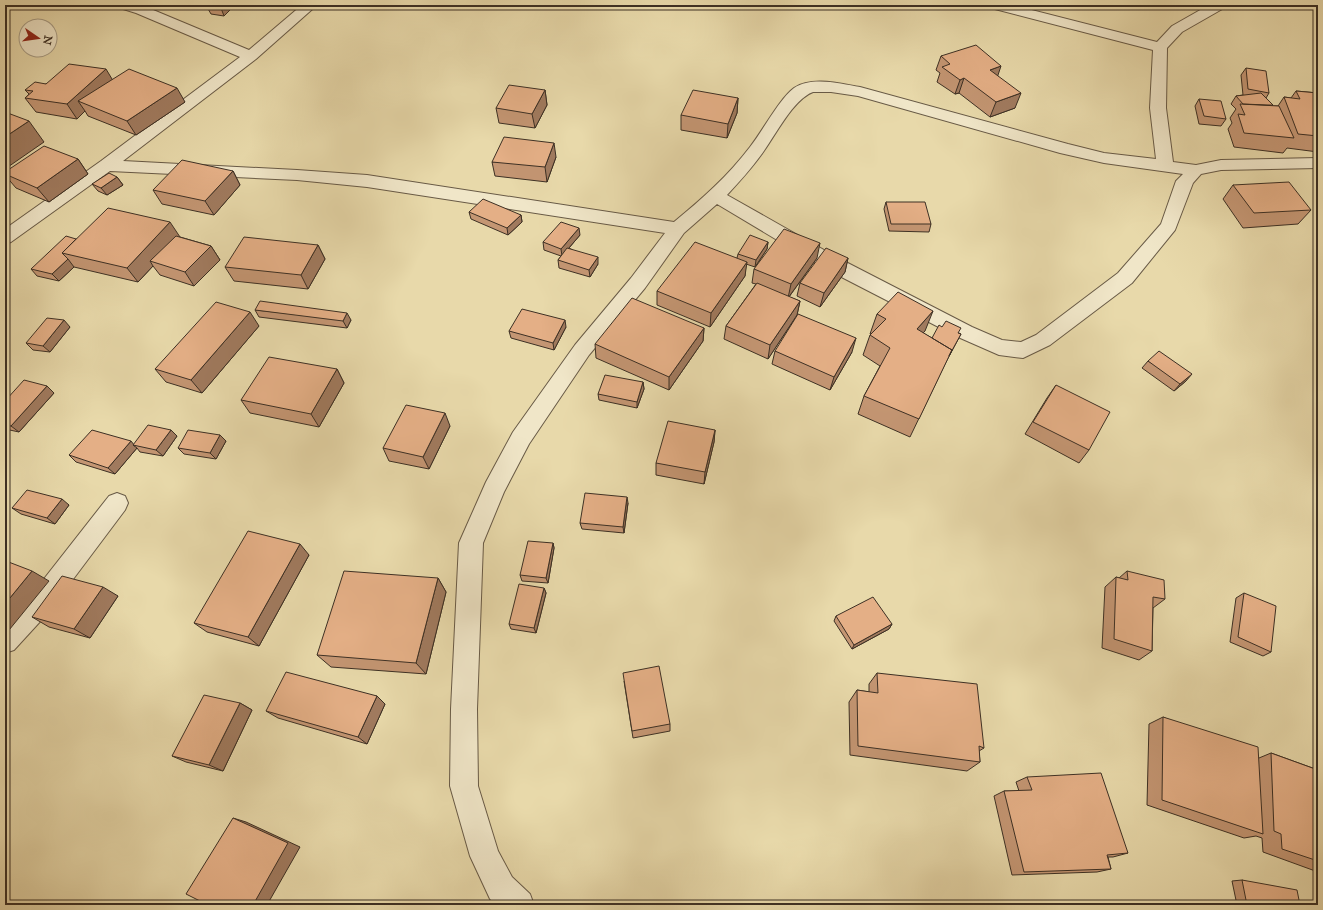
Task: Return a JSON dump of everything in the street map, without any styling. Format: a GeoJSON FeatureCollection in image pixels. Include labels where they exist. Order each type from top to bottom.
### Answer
{"type":"FeatureCollection","features":[{"type":"Feature","properties":{"kind":"street"},"geometry":{"type":"LineString","coordinates":[[125,5],[142,10],[250,56]]}},
{"type":"Feature","properties":{"kind":"street"},"geometry":{"type":"LineString","coordinates":[[5,238],[107,165],[250,56],[310,5]]}},
{"type":"Feature","properties":{"kind":"street"},"geometry":{"type":"LineString","coordinates":[[996,5],[1160,47]]}},
{"type":"Feature","properties":{"kind":"street"},"geometry":{"type":"LineString","coordinates":[[1165,166],[1158,108],[1160,47],[1177,29],[1219,5]]}},
{"type":"Feature","properties":{"kind":"street"},"geometry":{"type":"LineString","coordinates":[[519,905],[501,888],[485,856],[464,786],[464,709],[471,543],[494,489],[521,438],[582,350],[638,283],[678,229],[716,196],[734,178],[756,152],[792,99],[800,91],[811,87],[860,92],[1066,149],[1104,158],[1196,170],[1221,166],[1318,163]]}},
{"type":"Feature","properties":{"kind":"street"},"geometry":{"type":"LineString","coordinates":[[107,165],[297,175],[367,182],[678,229]]}},
{"type":"Feature","properties":{"kind":"street"},"geometry":{"type":"LineString","coordinates":[[716,196],[832,263],[965,332],[999,347],[1023,350],[1043,340],[1125,278],[1168,226],[1185,181],[1196,170]]}},
{"type":"Feature","properties":{"kind":"street"},"geometry":{"type":"LineString","coordinates":[[5,217],[30,220]]}},
{"type":"Feature","properties":{"kind":"street"},"geometry":{"type":"LineString","coordinates":[[5,641],[38,606],[117,503]]}},
{"type":"Feature","properties":{"kind":"building"},"geometry":{"type":"Polygon","coordinates":[[[209,5],[224,5],[221,8],[207,7],[209,5]]]}},
{"type":"Feature","properties":{"kind":"building"},"geometry":{"type":"Polygon","coordinates":[[[976,45],[1001,66],[990,70],[1021,93],[996,102],[964,78],[960,80],[942,67],[950,64],[941,56],[976,45]]]}},
{"type":"Feature","properties":{"kind":"building"},"geometry":{"type":"Polygon","coordinates":[[[69,64],[106,69],[67,104],[25,98],[33,91],[25,90],[35,82],[46,84],[69,64]]]}},
{"type":"Feature","properties":{"kind":"building"},"geometry":{"type":"Polygon","coordinates":[[[1246,68],[1266,71],[1269,93],[1248,89],[1246,68]]]}},
{"type":"Feature","properties":{"kind":"building"},"geometry":{"type":"Polygon","coordinates":[[[129,69],[177,88],[127,121],[78,101],[129,69]]]}},
{"type":"Feature","properties":{"kind":"building"},"geometry":{"type":"Polygon","coordinates":[[[509,85],[545,90],[532,114],[496,108],[509,85]]]}},
{"type":"Feature","properties":{"kind":"building"},"geometry":{"type":"Polygon","coordinates":[[[693,90],[738,98],[728,124],[681,115],[693,90]]]}},
{"type":"Feature","properties":{"kind":"building"},"geometry":{"type":"Polygon","coordinates":[[[1296,91],[1318,93],[1318,136],[1298,134],[1284,97],[1300,99],[1296,91]]]}},
{"type":"Feature","properties":{"kind":"building"},"geometry":{"type":"Polygon","coordinates":[[[1261,93],[1273,105],[1243,104],[1236,96],[1261,93]]]}},
{"type":"Feature","properties":{"kind":"building"},"geometry":{"type":"Polygon","coordinates":[[[1199,99],[1221,101],[1226,119],[1204,116],[1199,99]]]}},
{"type":"Feature","properties":{"kind":"building"},"geometry":{"type":"Polygon","coordinates":[[[1240,104],[1279,106],[1294,138],[1244,133],[1238,114],[1245,115],[1240,104]]]}},
{"type":"Feature","properties":{"kind":"building"},"geometry":{"type":"Polygon","coordinates":[[[5,112],[29,121],[5,137],[5,112]]]}},
{"type":"Feature","properties":{"kind":"building"},"geometry":{"type":"Polygon","coordinates":[[[504,137],[554,143],[545,167],[492,162],[504,137]]]}},
{"type":"Feature","properties":{"kind":"building"},"geometry":{"type":"Polygon","coordinates":[[[44,146],[78,159],[37,188],[5,174],[5,172],[44,146]]]}},
{"type":"Feature","properties":{"kind":"building"},"geometry":{"type":"Polygon","coordinates":[[[182,160],[233,171],[205,201],[153,190],[182,160]]]}},
{"type":"Feature","properties":{"kind":"building"},"geometry":{"type":"Polygon","coordinates":[[[109,173],[117,177],[101,188],[92,184],[109,173]]]}},
{"type":"Feature","properties":{"kind":"building"},"geometry":{"type":"Polygon","coordinates":[[[1289,182],[1311,210],[1254,213],[1233,185],[1289,182]]]}},
{"type":"Feature","properties":{"kind":"building"},"geometry":{"type":"Polygon","coordinates":[[[483,199],[521,215],[507,228],[469,212],[483,199]]]}},
{"type":"Feature","properties":{"kind":"building"},"geometry":{"type":"Polygon","coordinates":[[[886,202],[925,202],[931,224],[891,224],[886,202]]]}},
{"type":"Feature","properties":{"kind":"building"},"geometry":{"type":"Polygon","coordinates":[[[108,208],[170,222],[127,268],[62,253],[108,208]]]}},
{"type":"Feature","properties":{"kind":"building"},"geometry":{"type":"Polygon","coordinates":[[[561,222],[579,228],[561,249],[543,242],[561,222]]]}},
{"type":"Feature","properties":{"kind":"building"},"geometry":{"type":"Polygon","coordinates":[[[784,229],[820,243],[791,284],[754,269],[784,229]]]}},
{"type":"Feature","properties":{"kind":"building"},"geometry":{"type":"Polygon","coordinates":[[[750,235],[768,242],[756,260],[738,254],[750,235]]]}},
{"type":"Feature","properties":{"kind":"building"},"geometry":{"type":"Polygon","coordinates":[[[66,236],[76,239],[62,253],[68,259],[52,274],[31,269],[66,236]]]}},
{"type":"Feature","properties":{"kind":"building"},"geometry":{"type":"Polygon","coordinates":[[[176,236],[211,246],[185,272],[150,261],[176,236]]]}},
{"type":"Feature","properties":{"kind":"building"},"geometry":{"type":"Polygon","coordinates":[[[244,237],[318,245],[301,275],[225,267],[244,237]]]}},
{"type":"Feature","properties":{"kind":"building"},"geometry":{"type":"Polygon","coordinates":[[[695,242],[747,262],[711,313],[657,291],[695,242]]]}},
{"type":"Feature","properties":{"kind":"building"},"geometry":{"type":"Polygon","coordinates":[[[567,248],[598,257],[589,270],[558,260],[567,248]]]}},
{"type":"Feature","properties":{"kind":"building"},"geometry":{"type":"Polygon","coordinates":[[[826,248],[848,258],[824,293],[800,283],[826,248]]]}},
{"type":"Feature","properties":{"kind":"building"},"geometry":{"type":"Polygon","coordinates":[[[757,283],[800,301],[770,345],[726,326],[757,283]]]}},
{"type":"Feature","properties":{"kind":"building"},"geometry":{"type":"Polygon","coordinates":[[[898,292],[933,311],[917,329],[952,350],[919,419],[864,396],[890,348],[870,335],[886,319],[877,314],[898,292]]]}},
{"type":"Feature","properties":{"kind":"building"},"geometry":{"type":"Polygon","coordinates":[[[632,298],[704,328],[669,377],[595,344],[632,298]]]}},
{"type":"Feature","properties":{"kind":"building"},"geometry":{"type":"Polygon","coordinates":[[[260,301],[347,313],[343,321],[255,310],[260,301]]]}},
{"type":"Feature","properties":{"kind":"building"},"geometry":{"type":"Polygon","coordinates":[[[216,302],[250,312],[191,380],[155,369],[216,302]]]}},
{"type":"Feature","properties":{"kind":"building"},"geometry":{"type":"Polygon","coordinates":[[[522,309],[565,320],[553,343],[509,331],[522,309]]]}},
{"type":"Feature","properties":{"kind":"building"},"geometry":{"type":"Polygon","coordinates":[[[798,314],[856,338],[834,377],[775,351],[798,314]]]}},
{"type":"Feature","properties":{"kind":"building"},"geometry":{"type":"Polygon","coordinates":[[[47,318],[64,320],[43,346],[26,343],[47,318]]]}},
{"type":"Feature","properties":{"kind":"building"},"geometry":{"type":"Polygon","coordinates":[[[946,321],[961,328],[958,333],[961,334],[949,356],[952,350],[932,338],[939,325],[942,327],[946,321]]]}},
{"type":"Feature","properties":{"kind":"building"},"geometry":{"type":"Polygon","coordinates":[[[1159,351],[1192,374],[1180,384],[1148,361],[1159,351]]]}},
{"type":"Feature","properties":{"kind":"building"},"geometry":{"type":"Polygon","coordinates":[[[269,357],[337,369],[311,414],[241,400],[269,357]]]}},
{"type":"Feature","properties":{"kind":"building"},"geometry":{"type":"Polygon","coordinates":[[[605,375],[643,382],[637,402],[598,394],[605,375]]]}},
{"type":"Feature","properties":{"kind":"building"},"geometry":{"type":"Polygon","coordinates":[[[24,380],[47,386],[11,426],[5,425],[5,401],[24,380]]]}},
{"type":"Feature","properties":{"kind":"building"},"geometry":{"type":"Polygon","coordinates":[[[1056,385],[1110,412],[1089,450],[1033,422],[1056,385]]]}},
{"type":"Feature","properties":{"kind":"building"},"geometry":{"type":"Polygon","coordinates":[[[406,405],[445,413],[423,457],[383,448],[406,405]]]}},
{"type":"Feature","properties":{"kind":"building"},"geometry":{"type":"Polygon","coordinates":[[[668,421],[715,430],[705,472],[656,463],[668,421]]]}},
{"type":"Feature","properties":{"kind":"building"},"geometry":{"type":"Polygon","coordinates":[[[148,425],[171,430],[156,450],[133,445],[148,425]]]}},
{"type":"Feature","properties":{"kind":"building"},"geometry":{"type":"Polygon","coordinates":[[[92,430],[131,441],[108,468],[69,455],[92,430]]]}},
{"type":"Feature","properties":{"kind":"building"},"geometry":{"type":"Polygon","coordinates":[[[188,430],[220,435],[210,453],[178,448],[188,430]]]}},
{"type":"Feature","properties":{"kind":"building"},"geometry":{"type":"Polygon","coordinates":[[[27,490],[62,499],[47,518],[12,508],[27,490]]]}},
{"type":"Feature","properties":{"kind":"building"},"geometry":{"type":"Polygon","coordinates":[[[585,493],[627,497],[623,527],[580,523],[585,493]]]}},
{"type":"Feature","properties":{"kind":"building"},"geometry":{"type":"Polygon","coordinates":[[[248,531],[300,544],[248,637],[194,623],[248,531]]]}},
{"type":"Feature","properties":{"kind":"building"},"geometry":{"type":"Polygon","coordinates":[[[528,541],[553,543],[546,578],[520,575],[528,541]]]}},
{"type":"Feature","properties":{"kind":"building"},"geometry":{"type":"Polygon","coordinates":[[[6,561],[32,571],[5,604],[5,562],[6,561]]]}},
{"type":"Feature","properties":{"kind":"building"},"geometry":{"type":"Polygon","coordinates":[[[344,571],[438,578],[416,663],[317,655],[344,571]]]}},
{"type":"Feature","properties":{"kind":"building"},"geometry":{"type":"Polygon","coordinates":[[[1127,571],[1164,580],[1165,599],[1153,597],[1152,651],[1114,639],[1116,577],[1128,580],[1127,571]]]}},
{"type":"Feature","properties":{"kind":"building"},"geometry":{"type":"Polygon","coordinates":[[[62,576],[103,587],[74,629],[32,617],[62,576]]]}},
{"type":"Feature","properties":{"kind":"building"},"geometry":{"type":"Polygon","coordinates":[[[519,584],[544,588],[534,628],[509,624],[519,584]]]}},
{"type":"Feature","properties":{"kind":"building"},"geometry":{"type":"Polygon","coordinates":[[[1244,593],[1276,606],[1271,652],[1238,637],[1244,593]]]}},
{"type":"Feature","properties":{"kind":"building"},"geometry":{"type":"Polygon","coordinates":[[[873,597],[892,624],[854,645],[836,616],[873,597]]]}},
{"type":"Feature","properties":{"kind":"building"},"geometry":{"type":"Polygon","coordinates":[[[659,666],[670,724],[632,731],[623,673],[659,666]]]}},
{"type":"Feature","properties":{"kind":"building"},"geometry":{"type":"Polygon","coordinates":[[[286,672],[377,696],[358,737],[266,711],[286,672]]]}},
{"type":"Feature","properties":{"kind":"building"},"geometry":{"type":"Polygon","coordinates":[[[877,673],[977,684],[984,748],[979,746],[980,762],[858,746],[857,690],[878,693],[877,673]]]}},
{"type":"Feature","properties":{"kind":"building"},"geometry":{"type":"Polygon","coordinates":[[[204,695],[240,703],[209,765],[172,756],[204,695]]]}},
{"type":"Feature","properties":{"kind":"building"},"geometry":{"type":"Polygon","coordinates":[[[1163,717],[1258,747],[1263,834],[1162,800],[1163,717]]]}},
{"type":"Feature","properties":{"kind":"building"},"geometry":{"type":"Polygon","coordinates":[[[1271,753],[1318,770],[1318,861],[1282,849],[1281,834],[1274,831],[1271,753]]]}},
{"type":"Feature","properties":{"kind":"building"},"geometry":{"type":"Polygon","coordinates":[[[1101,773],[1128,853],[1107,855],[1111,869],[1024,872],[1004,791],[1032,790],[1027,777],[1101,773]]]}},
{"type":"Feature","properties":{"kind":"building"},"geometry":{"type":"Polygon","coordinates":[[[233,818],[288,843],[253,905],[208,905],[186,894],[233,818]]]}},
{"type":"Feature","properties":{"kind":"building"},"geometry":{"type":"Polygon","coordinates":[[[1242,880],[1297,890],[1300,905],[1247,905],[1242,880]]]}}]}
